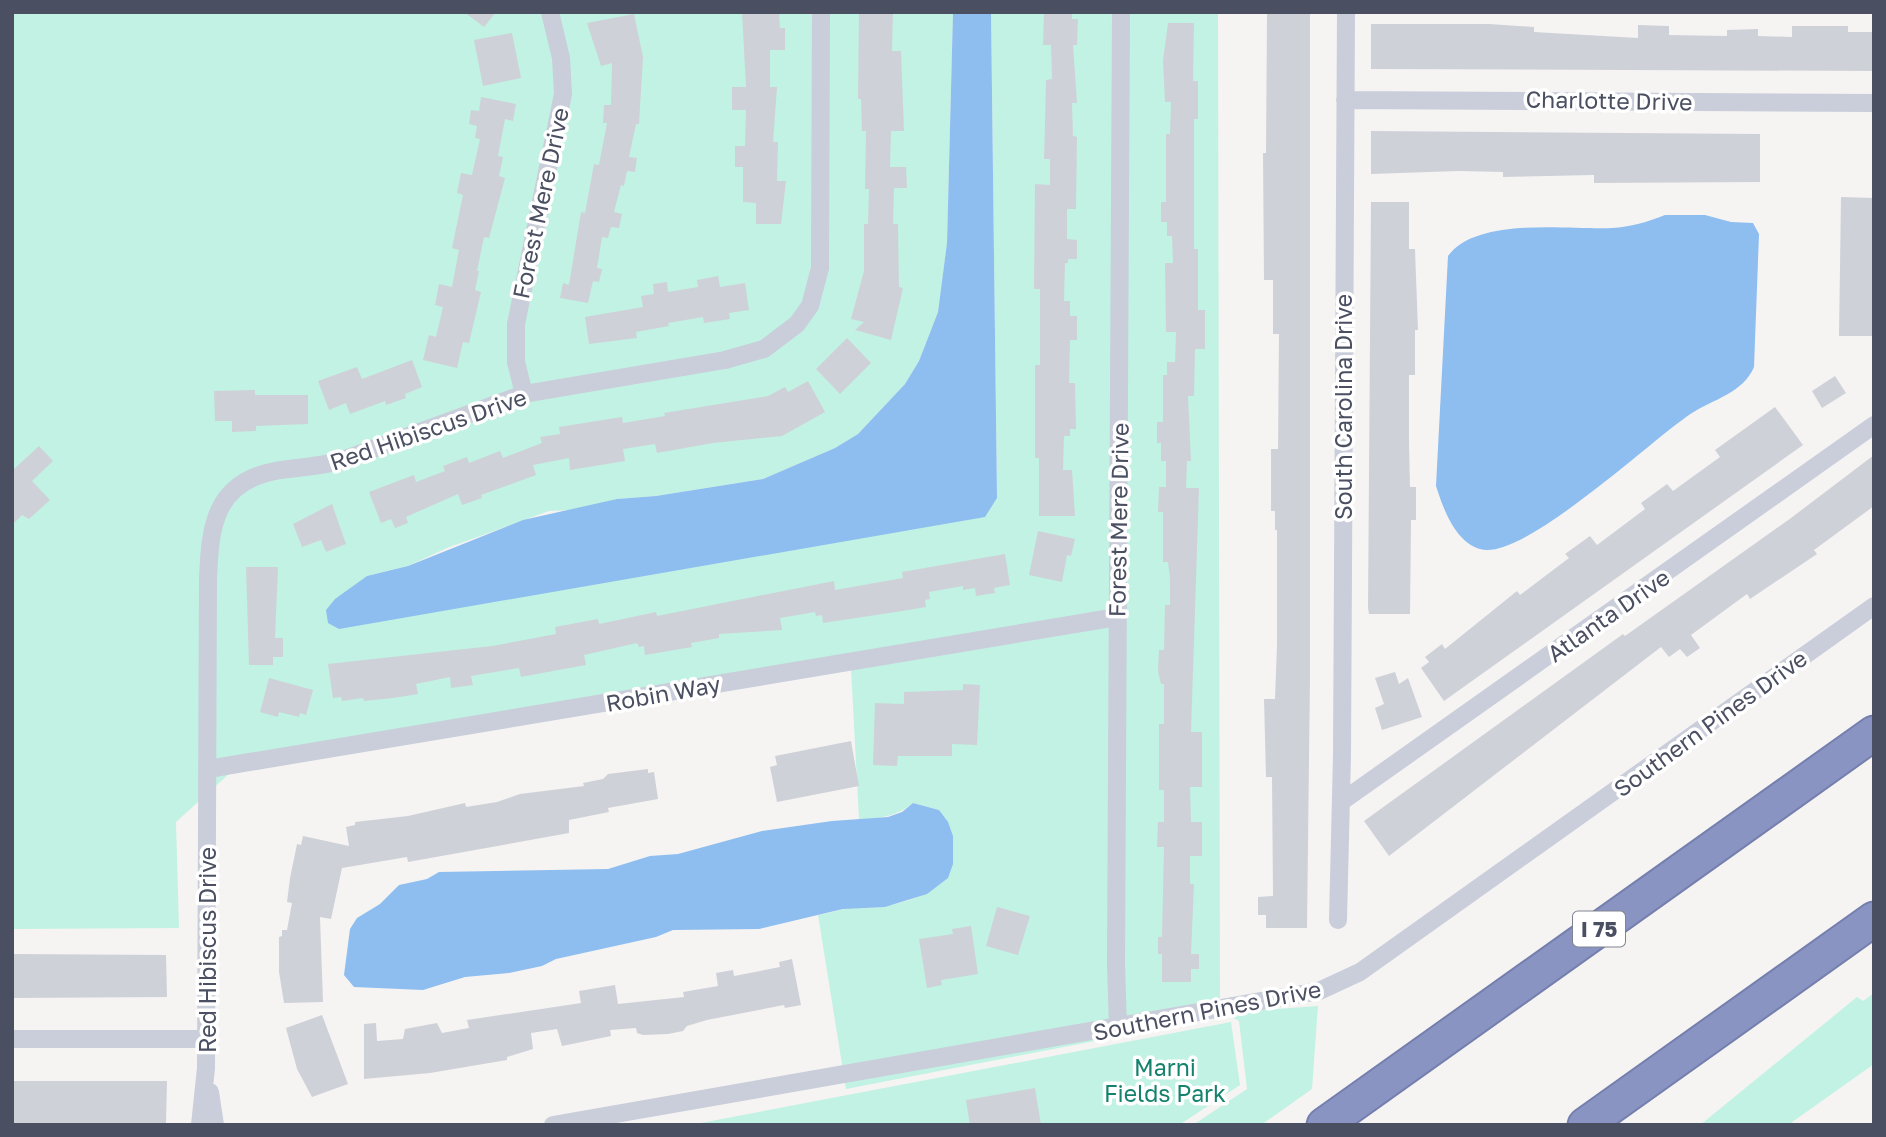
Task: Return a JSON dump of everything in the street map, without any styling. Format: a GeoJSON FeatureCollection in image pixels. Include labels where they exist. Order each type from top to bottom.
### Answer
{"type":"FeatureCollection","features":[{"type":"Feature","properties":{"kind":"highway","name":"I 75"},"geometry":{"type":"LineString","coordinates":[[1324,1125],[1874,733]]}},
{"type":"Feature","properties":{"kind":"highway"},"geometry":{"type":"LineString","coordinates":[[1585,1125],[1874,919]]}},
{"type":"Feature","properties":{"kind":"street","name":"Forest Mere Drive"},"geometry":{"type":"LineString","coordinates":[[524,394],[516,362],[516,324],[563,94],[561,58],[550,12]]}},
{"type":"Feature","properties":{"kind":"street","name":"Red Hibiscus Drive"},"geometry":{"type":"LineString","coordinates":[[200,1125],[206,1068],[210,532],[225,499],[241,484],[260,475],[319,467],[340,461],[524,394],[746,356],[781,339],[797,324],[810,306],[820,268],[821,12]]}},
{"type":"Feature","properties":{"kind":"street","name":"Forest Mere Drive"},"geometry":{"type":"LineString","coordinates":[[1118,1027],[1115,964],[1121,12]]}},
{"type":"Feature","properties":{"kind":"street","name":"South Carolina Drive"},"geometry":{"type":"LineString","coordinates":[[1341,802],[1346,12]]}},
{"type":"Feature","properties":{"kind":"street","name":"Charlotte Drive"},"geometry":{"type":"LineString","coordinates":[[1345,100],[1874,103]]}},
{"type":"Feature","properties":{"kind":"street","name":"Atlanta Drive"},"geometry":{"type":"LineString","coordinates":[[1341,802],[1399,764],[1874,425]]}},
{"type":"Feature","properties":{"kind":"street","name":"Southern Pines Drive"},"geometry":{"type":"LineString","coordinates":[[553,1125],[1297,997],[1340,983],[1560,831],[1874,606]]}},
{"type":"Feature","properties":{"kind":"street","name":"Robin Way"},"geometry":{"type":"LineString","coordinates":[[208,769],[1117,617]]}},
{"type":"Feature","properties":{"kind":"street"},"geometry":{"type":"LineString","coordinates":[[1338,920],[1341,802]]}},
{"type":"Feature","properties":{"kind":"street"},"geometry":{"type":"LineString","coordinates":[[12,1039],[206,1039]]}},
{"type":"Feature","properties":{"kind":"street","name":"Red Hibiscus Drive"},"geometry":{"type":"LineString","coordinates":[[206,1068],[215,1125]]}},
{"type":"Feature","properties":{"kind":"green space"},"geometry":{"type":"Polygon","coordinates":[[[12,12],[953,12],[947,244],[938,312],[919,361],[905,384],[858,434],[835,448],[763,479],[656,496],[617,499],[575,510],[549,511],[447,548],[408,566],[367,576],[997,498],[991,12],[1218,12],[1220,1013],[1318,1006],[1312,1089],[1261,1125],[1193,1125],[1247,1089],[1239,1021],[1229,1015],[846,1089],[818,915],[855,907],[883,907],[908,901],[938,885],[947,875],[952,862],[948,830],[939,810],[913,803],[888,816],[859,819],[851,669],[241,763],[176,822],[179,928],[12,929],[12,12]]]}},
{"type":"Feature","properties":{"kind":"green space"},"geometry":{"type":"Polygon","coordinates":[[[1874,993],[1874,1064],[1788,1125],[1700,1125],[1857,997],[1863,1001],[1874,993]]]}},
{"type":"Feature","properties":{"kind":"green space","name":"Marni Fields Park"},"geometry":{"type":"Polygon","coordinates":[[[1231,1022],[1240,1085],[1179,1125],[690,1125],[1231,1022]]]}},
{"type":"Feature","properties":{"kind":"water"},"geometry":{"type":"Polygon","coordinates":[[[953,12],[991,12],[997,498],[985,517],[339,629],[328,623],[326,610],[335,599],[367,576],[408,566],[523,520],[617,499],[656,496],[763,479],[835,448],[858,434],[905,384],[919,361],[938,312],[947,243],[953,12]]]}},
{"type":"Feature","properties":{"kind":"water"},"geometry":{"type":"Polygon","coordinates":[[[1665,215],[1705,215],[1731,222],[1753,223],[1759,234],[1754,367],[1749,376],[1735,389],[1692,413],[1588,495],[1526,537],[1500,548],[1480,549],[1471,545],[1451,523],[1436,486],[1448,256],[1462,243],[1501,230],[1619,227],[1639,224],[1665,215]]]}},
{"type":"Feature","properties":{"kind":"water"},"geometry":{"type":"Polygon","coordinates":[[[913,803],[939,810],[948,822],[953,836],[953,864],[948,878],[927,894],[885,907],[843,909],[759,929],[673,930],[656,937],[556,959],[542,966],[509,973],[465,977],[423,990],[354,987],[344,975],[350,929],[357,918],[380,904],[399,885],[427,879],[439,872],[608,869],[650,856],[678,854],[762,831],[832,821],[888,817],[902,812],[913,803]]]}},
{"type":"Feature","properties":{"kind":"building"},"geometry":{"type":"Polygon","coordinates":[[[464,12],[496,12],[484,27],[464,12]]]}},
{"type":"Feature","properties":{"kind":"building"},"geometry":{"type":"Polygon","coordinates":[[[742,12],[779,12],[780,28],[785,28],[785,50],[770,50],[770,87],[777,87],[773,142],[778,142],[777,181],[786,181],[781,224],[756,224],[756,203],[743,202],[743,167],[735,167],[735,146],[745,146],[746,110],[732,110],[732,87],[746,87],[742,12]]]}},
{"type":"Feature","properties":{"kind":"building"},"geometry":{"type":"Polygon","coordinates":[[[859,12],[893,12],[892,51],[901,51],[904,131],[891,131],[890,167],[906,167],[907,188],[894,188],[893,224],[898,224],[899,287],[903,288],[891,340],[855,330],[864,322],[851,319],[864,271],[864,224],[868,224],[869,189],[865,189],[866,131],[862,131],[861,99],[858,99],[859,12]]]}},
{"type":"Feature","properties":{"kind":"building"},"geometry":{"type":"Polygon","coordinates":[[[1044,12],[1072,12],[1072,19],[1078,19],[1077,45],[1073,45],[1077,103],[1072,103],[1073,136],[1077,137],[1076,209],[1067,209],[1067,239],[1077,240],[1077,259],[1068,259],[1068,263],[1065,263],[1064,301],[1070,301],[1070,316],[1077,316],[1077,340],[1070,340],[1069,383],[1075,383],[1076,429],[1070,429],[1070,436],[1064,436],[1063,470],[1072,470],[1075,516],[1039,516],[1039,458],[1035,458],[1035,365],[1040,365],[1040,289],[1034,289],[1035,184],[1050,185],[1050,159],[1044,159],[1046,80],[1052,79],[1051,45],[1043,45],[1044,12]]]}},
{"type":"Feature","properties":{"kind":"building"},"geometry":{"type":"Polygon","coordinates":[[[1267,12],[1310,12],[1310,677],[1307,928],[1266,928],[1266,915],[1258,915],[1258,897],[1273,896],[1272,777],[1266,777],[1264,699],[1275,699],[1277,645],[1277,530],[1275,511],[1271,511],[1271,449],[1278,449],[1279,334],[1273,334],[1273,280],[1264,280],[1263,153],[1266,153],[1267,12]]]}},
{"type":"Feature","properties":{"kind":"building"},"geometry":{"type":"Polygon","coordinates":[[[634,14],[643,57],[639,124],[636,124],[629,157],[637,158],[635,172],[627,171],[624,186],[621,185],[614,212],[622,214],[619,228],[611,227],[608,238],[602,237],[597,268],[602,269],[599,282],[593,281],[588,303],[560,298],[563,283],[569,285],[581,212],[585,213],[594,164],[599,165],[607,123],[603,123],[604,105],[611,105],[612,63],[601,66],[587,23],[634,14]]]}},
{"type":"Feature","properties":{"kind":"building"},"geometry":{"type":"Polygon","coordinates":[[[1168,23],[1194,23],[1193,81],[1198,81],[1198,119],[1194,119],[1194,249],[1198,249],[1198,310],[1205,310],[1205,349],[1195,349],[1194,396],[1188,396],[1191,461],[1187,461],[1186,488],[1199,488],[1191,732],[1202,732],[1202,787],[1190,787],[1191,822],[1202,822],[1202,856],[1190,856],[1190,884],[1194,884],[1191,954],[1199,954],[1199,969],[1191,969],[1191,982],[1162,982],[1162,954],[1158,954],[1158,937],[1162,937],[1164,847],[1157,847],[1158,822],[1164,822],[1164,790],[1159,790],[1159,724],[1164,724],[1164,684],[1161,684],[1158,671],[1159,650],[1164,650],[1165,605],[1170,605],[1170,577],[1168,562],[1163,562],[1163,512],[1158,512],[1159,487],[1166,487],[1166,461],[1161,461],[1161,443],[1157,443],[1157,422],[1163,422],[1163,375],[1167,375],[1167,362],[1175,362],[1176,332],[1166,332],[1165,263],[1173,263],[1172,236],[1167,236],[1167,222],[1161,222],[1161,202],[1166,202],[1166,134],[1170,134],[1171,102],[1165,102],[1163,61],[1168,23]]]}},
{"type":"Feature","properties":{"kind":"building"},"geometry":{"type":"Polygon","coordinates":[[[1371,24],[1489,24],[1534,27],[1534,32],[1638,38],[1638,25],[1669,26],[1669,35],[1727,36],[1727,30],[1758,29],[1758,36],[1792,37],[1792,26],[1848,26],[1848,32],[1874,32],[1874,71],[1371,69],[1371,24]]]}},
{"type":"Feature","properties":{"kind":"building"},"geometry":{"type":"Polygon","coordinates":[[[512,33],[521,78],[483,86],[474,40],[512,33]]]}},
{"type":"Feature","properties":{"kind":"building"},"geometry":{"type":"Polygon","coordinates":[[[481,97],[516,104],[513,121],[505,119],[498,156],[503,157],[499,176],[505,178],[489,238],[484,237],[475,290],[481,292],[469,343],[463,342],[457,368],[423,360],[429,335],[436,337],[443,307],[435,305],[439,284],[452,287],[459,250],[452,248],[463,195],[457,193],[461,173],[472,175],[480,139],[475,138],[477,126],[469,124],[471,110],[479,111],[481,97]]]}},
{"type":"Feature","properties":{"kind":"building"},"geometry":{"type":"Polygon","coordinates":[[[1371,131],[1760,134],[1760,182],[1594,183],[1594,175],[1503,177],[1503,172],[1459,171],[1371,174],[1371,131]]]}},
{"type":"Feature","properties":{"kind":"building"},"geometry":{"type":"Polygon","coordinates":[[[1841,197],[1874,198],[1874,336],[1839,336],[1841,197]]]}},
{"type":"Feature","properties":{"kind":"building"},"geometry":{"type":"Polygon","coordinates":[[[1371,202],[1409,202],[1409,249],[1415,249],[1418,330],[1415,330],[1415,375],[1409,375],[1409,442],[1410,487],[1416,487],[1416,520],[1411,520],[1410,614],[1369,614],[1368,608],[1371,202]]]}},
{"type":"Feature","properties":{"kind":"building"},"geometry":{"type":"Polygon","coordinates":[[[718,276],[720,287],[745,283],[749,310],[729,313],[730,319],[704,323],[703,317],[668,323],[669,326],[636,332],[637,338],[589,344],[585,317],[643,307],[641,296],[654,294],[653,284],[667,282],[668,292],[698,287],[697,280],[718,276]]]}},
{"type":"Feature","properties":{"kind":"building"},"geometry":{"type":"Polygon","coordinates":[[[847,338],[871,363],[840,394],[816,369],[847,338]]]}},
{"type":"Feature","properties":{"kind":"building"},"geometry":{"type":"Polygon","coordinates":[[[412,360],[422,387],[405,394],[406,398],[386,405],[385,401],[350,414],[346,403],[329,410],[318,381],[357,367],[362,379],[412,360]]]}},
{"type":"Feature","properties":{"kind":"building"},"geometry":{"type":"Polygon","coordinates":[[[1835,376],[1846,393],[1822,408],[1812,391],[1835,376]]]}},
{"type":"Feature","properties":{"kind":"building"},"geometry":{"type":"Polygon","coordinates":[[[808,381],[825,412],[782,436],[713,443],[657,453],[655,444],[623,449],[625,461],[570,470],[569,458],[533,465],[536,475],[481,495],[482,498],[462,505],[458,494],[406,517],[408,523],[395,528],[391,519],[381,523],[369,492],[414,475],[416,482],[445,471],[443,466],[467,457],[469,463],[500,451],[503,458],[542,443],[540,437],[560,434],[559,427],[622,417],[623,423],[665,416],[664,413],[768,396],[785,387],[788,392],[808,381]]]}},
{"type":"Feature","properties":{"kind":"building"},"geometry":{"type":"Polygon","coordinates":[[[255,390],[255,395],[308,395],[308,424],[256,426],[256,431],[232,432],[232,421],[215,421],[214,391],[255,390]]]}},
{"type":"Feature","properties":{"kind":"building"},"geometry":{"type":"Polygon","coordinates":[[[1775,407],[1803,445],[1444,701],[1421,668],[1429,662],[1425,657],[1442,644],[1445,649],[1517,591],[1520,595],[1569,558],[1565,554],[1590,536],[1597,545],[1645,509],[1641,503],[1667,484],[1673,491],[1720,457],[1715,450],[1775,407]]]}},
{"type":"Feature","properties":{"kind":"building"},"geometry":{"type":"Polygon","coordinates":[[[39,446],[53,461],[32,481],[50,500],[29,519],[22,515],[12,525],[12,471],[39,446]]]}},
{"type":"Feature","properties":{"kind":"building"},"geometry":{"type":"Polygon","coordinates":[[[1874,455],[1874,506],[1814,550],[1817,554],[1750,599],[1747,594],[1691,635],[1700,648],[1687,657],[1680,649],[1669,657],[1661,647],[1389,856],[1364,821],[1623,634],[1625,636],[1791,518],[1874,455]]]}},
{"type":"Feature","properties":{"kind":"building"},"geometry":{"type":"Polygon","coordinates":[[[332,504],[346,544],[326,552],[321,540],[302,547],[293,524],[332,504]]]}},
{"type":"Feature","properties":{"kind":"building"},"geometry":{"type":"Polygon","coordinates":[[[1038,531],[1075,539],[1071,556],[1067,555],[1062,582],[1029,575],[1038,531]]]}},
{"type":"Feature","properties":{"kind":"building"},"geometry":{"type":"Polygon","coordinates":[[[1005,554],[1010,585],[994,588],[995,593],[976,596],[975,588],[963,590],[963,586],[929,592],[930,599],[925,600],[926,607],[823,623],[822,615],[816,616],[815,612],[780,618],[782,630],[719,634],[719,638],[691,643],[692,647],[645,655],[644,646],[639,647],[637,643],[584,655],[586,665],[521,677],[519,668],[471,676],[473,685],[451,688],[450,677],[416,684],[418,694],[364,701],[363,698],[342,701],[341,697],[333,698],[328,664],[492,646],[556,634],[555,627],[598,619],[599,624],[656,612],[657,616],[834,581],[835,590],[903,578],[902,572],[1005,554]]]}},
{"type":"Feature","properties":{"kind":"building"},"geometry":{"type":"Polygon","coordinates":[[[246,567],[278,567],[275,638],[283,638],[283,657],[273,657],[273,665],[249,665],[246,567]]]}},
{"type":"Feature","properties":{"kind":"building"},"geometry":{"type":"Polygon","coordinates":[[[1395,672],[1399,684],[1408,678],[1422,717],[1382,730],[1375,708],[1384,704],[1375,678],[1395,672]]]}},
{"type":"Feature","properties":{"kind":"building"},"geometry":{"type":"Polygon","coordinates":[[[269,678],[313,690],[306,715],[300,713],[299,717],[279,712],[278,717],[260,712],[269,678]]]}},
{"type":"Feature","properties":{"kind":"building"},"geometry":{"type":"Polygon","coordinates":[[[963,684],[980,685],[977,745],[952,744],[952,756],[898,756],[897,766],[873,765],[875,703],[904,704],[904,692],[963,690],[963,684]]]}},
{"type":"Feature","properties":{"kind":"building"},"geometry":{"type":"Polygon","coordinates":[[[851,741],[859,786],[777,802],[770,767],[777,765],[775,756],[851,741]]]}},
{"type":"Feature","properties":{"kind":"building"},"geometry":{"type":"Polygon","coordinates":[[[648,769],[648,773],[654,772],[658,799],[608,808],[609,812],[569,820],[569,833],[408,862],[407,857],[342,868],[331,919],[320,917],[323,1002],[284,1003],[279,972],[279,937],[282,936],[282,930],[287,930],[292,903],[287,902],[290,878],[297,844],[301,845],[303,836],[349,846],[346,827],[355,825],[355,822],[408,816],[465,803],[466,807],[497,802],[520,794],[584,786],[583,783],[603,779],[608,774],[648,769]]]}},
{"type":"Feature","properties":{"kind":"building"},"geometry":{"type":"Polygon","coordinates":[[[997,907],[1030,916],[1018,955],[986,946],[997,907]]]}},
{"type":"Feature","properties":{"kind":"building"},"geometry":{"type":"Polygon","coordinates":[[[971,926],[978,974],[941,980],[942,985],[927,988],[919,939],[953,934],[952,929],[971,926]]]}},
{"type":"Feature","properties":{"kind":"building"},"geometry":{"type":"Polygon","coordinates":[[[12,954],[166,955],[167,997],[12,998],[12,954]]]}},
{"type":"Feature","properties":{"kind":"building"},"geometry":{"type":"Polygon","coordinates":[[[792,959],[801,1005],[785,1008],[784,1005],[707,1020],[687,1026],[683,1031],[668,1034],[643,1035],[637,1033],[636,1028],[610,1030],[611,1036],[562,1046],[557,1029],[531,1033],[533,1049],[507,1057],[507,1060],[430,1073],[364,1079],[364,1024],[376,1023],[377,1041],[403,1039],[405,1029],[437,1023],[442,1033],[469,1028],[467,1020],[581,1003],[579,991],[615,985],[618,1004],[684,997],[683,992],[718,986],[716,973],[733,970],[734,976],[780,967],[779,962],[792,959]]]}},
{"type":"Feature","properties":{"kind":"building"},"geometry":{"type":"Polygon","coordinates":[[[322,1015],[348,1084],[312,1097],[297,1069],[286,1028],[322,1015]]]}},
{"type":"Feature","properties":{"kind":"building"},"geometry":{"type":"Polygon","coordinates":[[[12,1081],[167,1081],[166,1123],[12,1125],[12,1081]]]}},
{"type":"Feature","properties":{"kind":"building"},"geometry":{"type":"Polygon","coordinates":[[[1035,1088],[1041,1125],[970,1125],[966,1100],[1035,1088]]]}}]}
